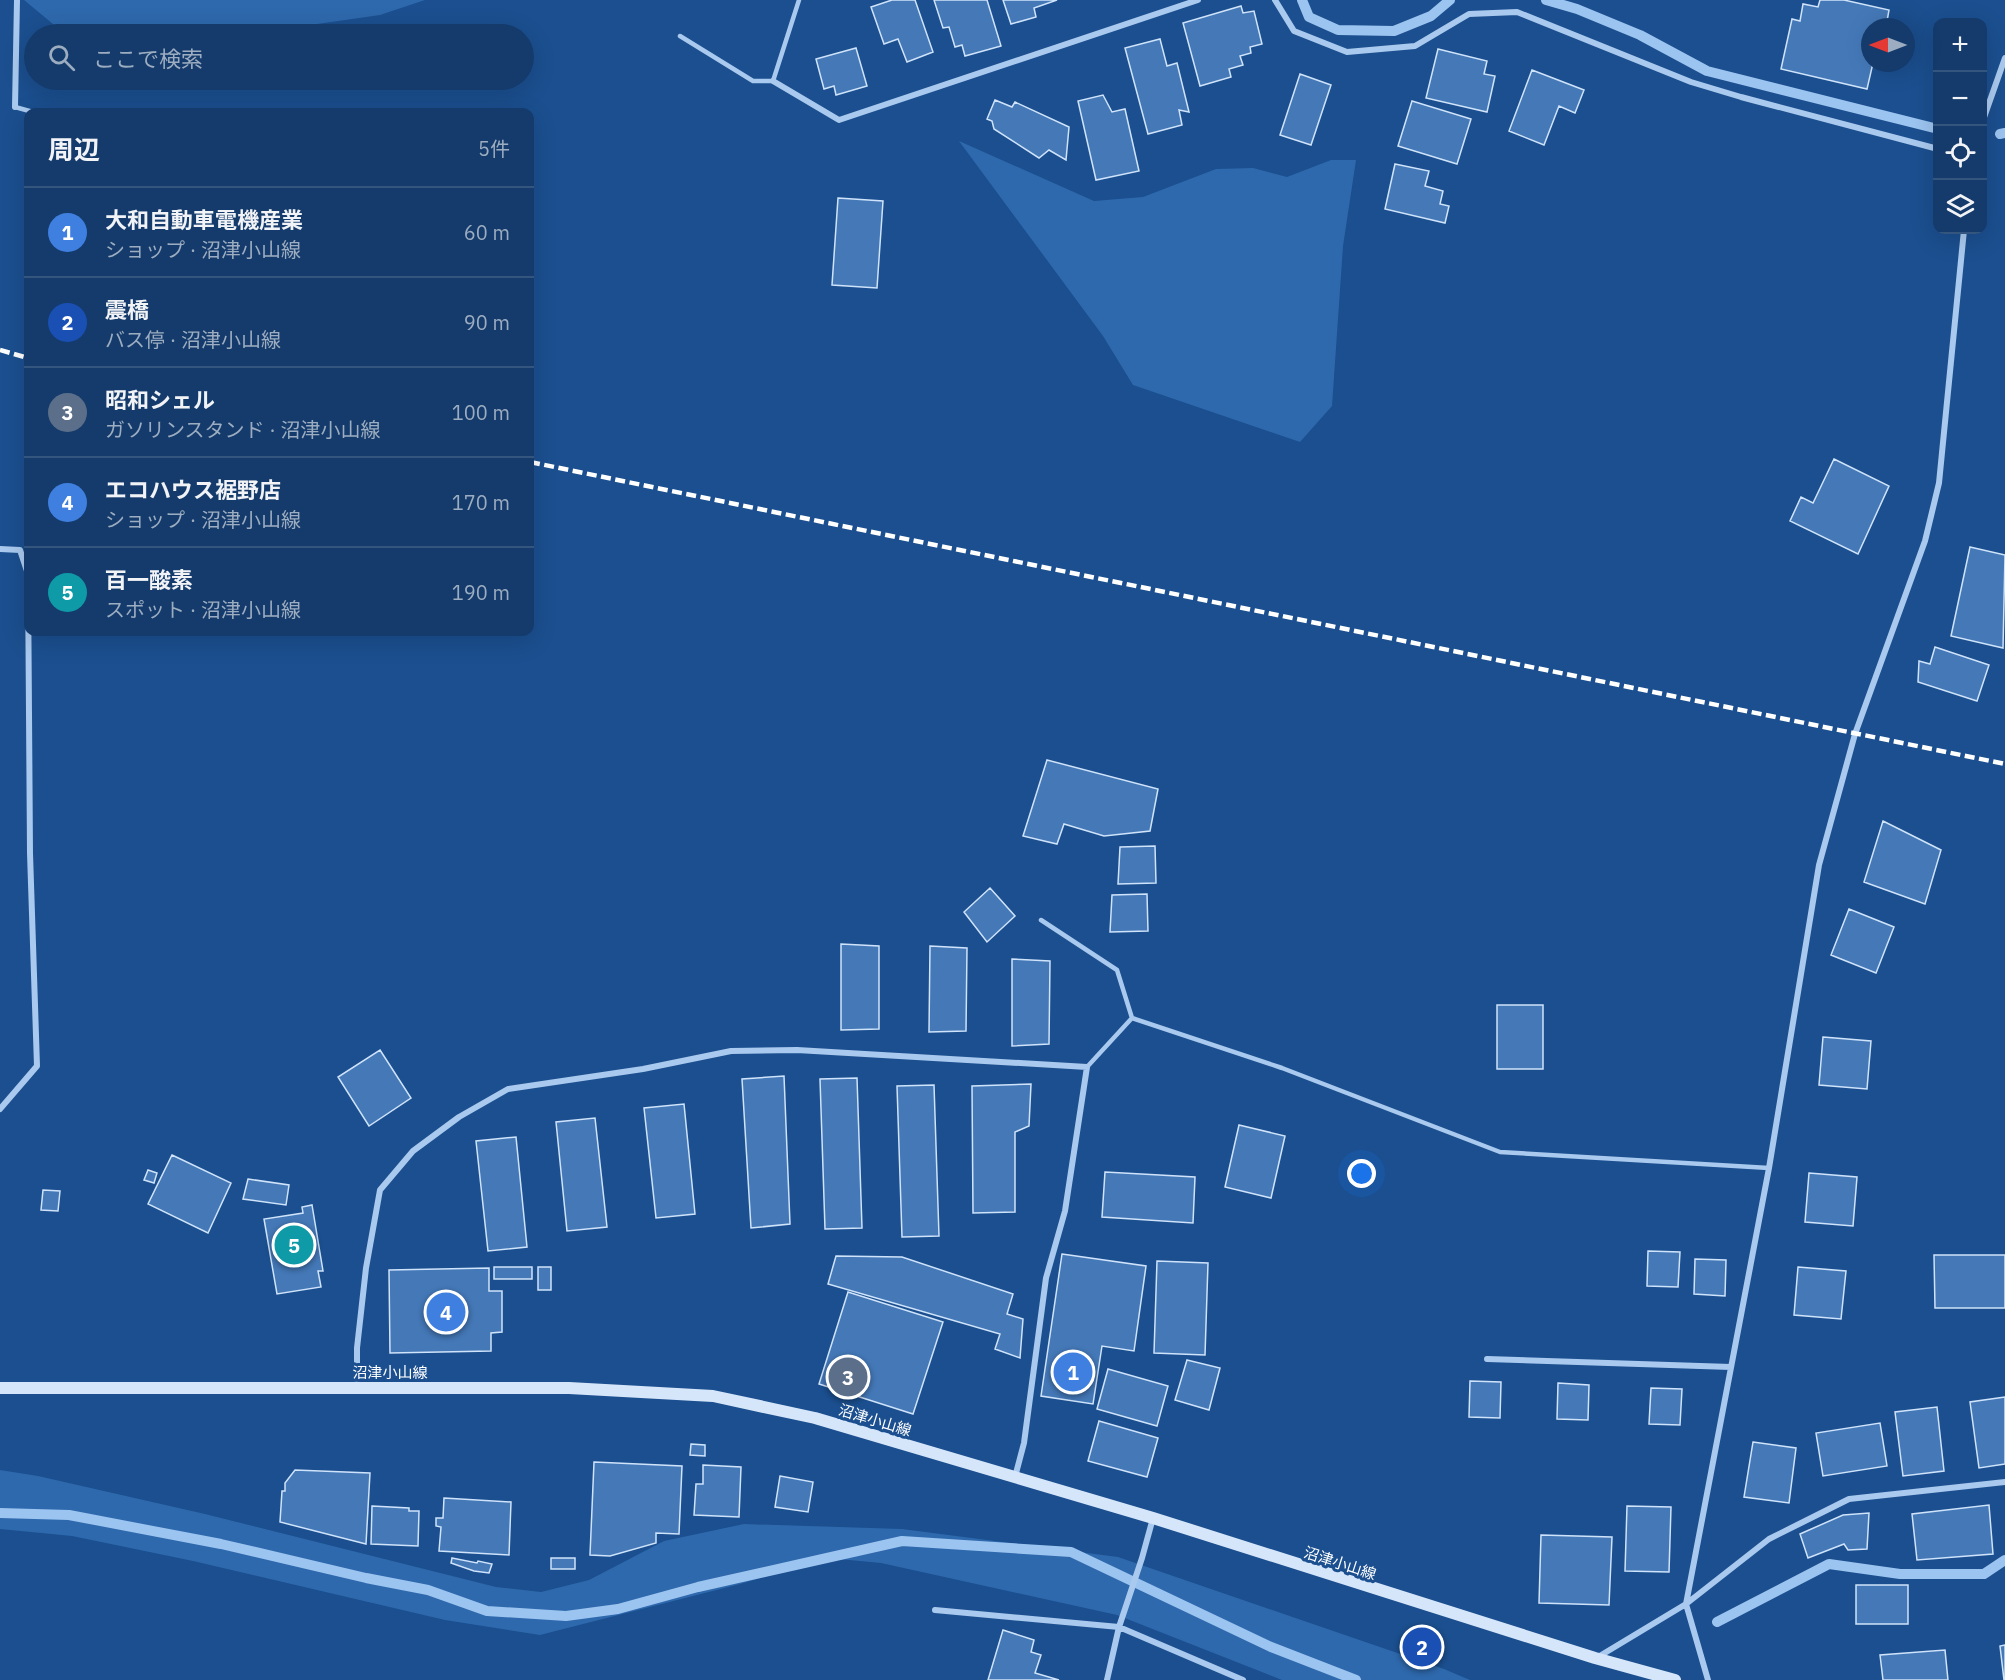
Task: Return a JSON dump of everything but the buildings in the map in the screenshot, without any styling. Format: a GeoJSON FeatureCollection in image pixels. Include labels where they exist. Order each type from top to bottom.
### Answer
{"type":"FeatureCollection","features":[{"type":"Feature","properties":{"kind":"main road","name":"沼津小山線"},"geometry":{"type":"LineString","coordinates":[[0,1388],[569,1388],[713,1396],[815,1418],[1152,1518],[1595,1659],[1675,1680]]}},
{"type":"Feature","properties":{"kind":"street"},"geometry":{"type":"LineString","coordinates":[[15,107],[17,0]]}},
{"type":"Feature","properties":{"kind":"street"},"geometry":{"type":"LineString","coordinates":[[773,81],[839,120],[1198,0]]}},
{"type":"Feature","properties":{"kind":"street"},"geometry":{"type":"LineString","coordinates":[[1275,0],[1294,32],[1347,52],[1415,46],[1469,14],[1516,12],[1691,82],[1933,148]]}},
{"type":"Feature","properties":{"kind":"street"},"geometry":{"type":"LineString","coordinates":[[1987,111],[2005,58]]}},
{"type":"Feature","properties":{"kind":"street"},"geometry":{"type":"LineString","coordinates":[[1708,1680],[1686,1604],[1769,1168],[1819,865],[1855,734],[1925,541],[1939,483],[1964,234]]}},
{"type":"Feature","properties":{"kind":"street"},"geometry":{"type":"LineString","coordinates":[[0,549],[20,550],[24,562]]}},
{"type":"Feature","properties":{"kind":"street"},"geometry":{"type":"LineString","coordinates":[[0,1109],[37,1065],[30,853],[28,636]]}},
{"type":"Feature","properties":{"kind":"street"},"geometry":{"type":"LineString","coordinates":[[357,1387],[357,1348],[366,1268],[380,1190],[413,1151],[459,1117],[508,1089],[643,1069],[731,1051],[797,1050],[1087,1066],[1065,1211],[1046,1278],[1024,1443],[1015,1478]]}},
{"type":"Feature","properties":{"kind":"street"},"geometry":{"type":"LineString","coordinates":[[1487,1359],[1731,1367]]}},
{"type":"Feature","properties":{"kind":"street"},"geometry":{"type":"LineString","coordinates":[[1595,1659],[1686,1604],[1769,1539],[1849,1499],[2005,1482]]}},
{"type":"Feature","properties":{"kind":"street"},"geometry":{"type":"LineString","coordinates":[[1107,1680],[1119,1627],[1142,1558],[1152,1518]]}},
{"type":"Feature","properties":{"kind":"street"},"geometry":{"type":"LineString","coordinates":[[935,1610],[1119,1627],[1243,1680]]}},
{"type":"Feature","properties":{"kind":"lane"},"geometry":{"type":"LineString","coordinates":[[680,36],[753,81],[773,81],[799,0]]}},
{"type":"Feature","properties":{"kind":"lane"},"geometry":{"type":"LineString","coordinates":[[15,107],[24,110]]}},
{"type":"Feature","properties":{"kind":"lane"},"geometry":{"type":"LineString","coordinates":[[1041,920],[1117,970],[1132,1018]]}},
{"type":"Feature","properties":{"kind":"lane"},"geometry":{"type":"LineString","coordinates":[[1132,1018],[1282,1068],[1500,1152],[1769,1168]]}},
{"type":"Feature","properties":{"kind":"lane"},"geometry":{"type":"LineString","coordinates":[[1087,1066],[1132,1018]]}},
{"type":"Feature","properties":{"kind":"shaded area"},"geometry":{"type":"Polygon","coordinates":[[[24,0],[425,0],[380,15],[317,24],[53,24],[24,0]]]}},
{"type":"Feature","properties":{"kind":"shaded area"},"geometry":{"type":"Polygon","coordinates":[[[959,141],[1094,201],[1143,197],[1216,169],[1253,168],[1287,177],[1331,160],[1356,160],[1343,246],[1332,406],[1300,442],[1133,385],[1103,336],[959,141]]]}},
{"type":"Feature","properties":{"kind":"shaded area"},"geometry":{"type":"Polygon","coordinates":[[[0,1470],[38,1476],[205,1514],[496,1587],[541,1592],[589,1580],[664,1541],[744,1524],[902,1529],[1118,1557],[1444,1669],[1470,1680],[1282,1680],[1117,1615],[881,1563],[828,1558],[740,1584],[540,1635],[445,1620],[193,1561],[72,1536],[0,1529],[0,1470]]]}},
{"type":"Feature","properties":{"kind":"waterway"},"geometry":{"type":"LineString","coordinates":[[1302,0],[1309,17],[1338,30],[1394,31],[1431,16],[1450,0]]}},
{"type":"Feature","properties":{"kind":"waterway"},"geometry":{"type":"LineString","coordinates":[[1546,0],[1577,9],[1640,35],[1707,71],[1933,128]]}},
{"type":"Feature","properties":{"kind":"waterway"},"geometry":{"type":"LineString","coordinates":[[2000,134],[2005,133]]}},
{"type":"Feature","properties":{"kind":"waterway"},"geometry":{"type":"LineString","coordinates":[[0,1513],[69,1515],[221,1544],[428,1590],[487,1611],[566,1616],[618,1609],[698,1587],[902,1541],[1071,1552],[1271,1647],[1356,1680]]}},
{"type":"Feature","properties":{"kind":"waterway"},"geometry":{"type":"LineString","coordinates":[[1717,1622],[1829,1564],[1900,1574],[1984,1574],[2005,1560]]}},
{"type":"Feature","properties":{"kind":"railway"},"geometry":{"type":"LineString","coordinates":[[0,350],[24,357]]}},
{"type":"Feature","properties":{"kind":"railway"},"geometry":{"type":"LineString","coordinates":[[534,463],[2005,764]]}},
{"type":"Feature","properties":{"kind":"place","name":"百一酸素"},"geometry":{"type":"Point","coordinates":[294,1245]}},
{"type":"Feature","properties":{"kind":"place","name":"エコハウス裾野店"},"geometry":{"type":"Point","coordinates":[446,1312]}},
{"type":"Feature","properties":{"kind":"place","name":"大和自動車電機産業"},"geometry":{"type":"Point","coordinates":[1073,1372]}},
{"type":"Feature","properties":{"kind":"place","name":"昭和シェル"},"geometry":{"type":"Point","coordinates":[848,1377]}},
{"type":"Feature","properties":{"kind":"place","name":"震橋"},"geometry":{"type":"Point","coordinates":[1422,1647]}}]}
